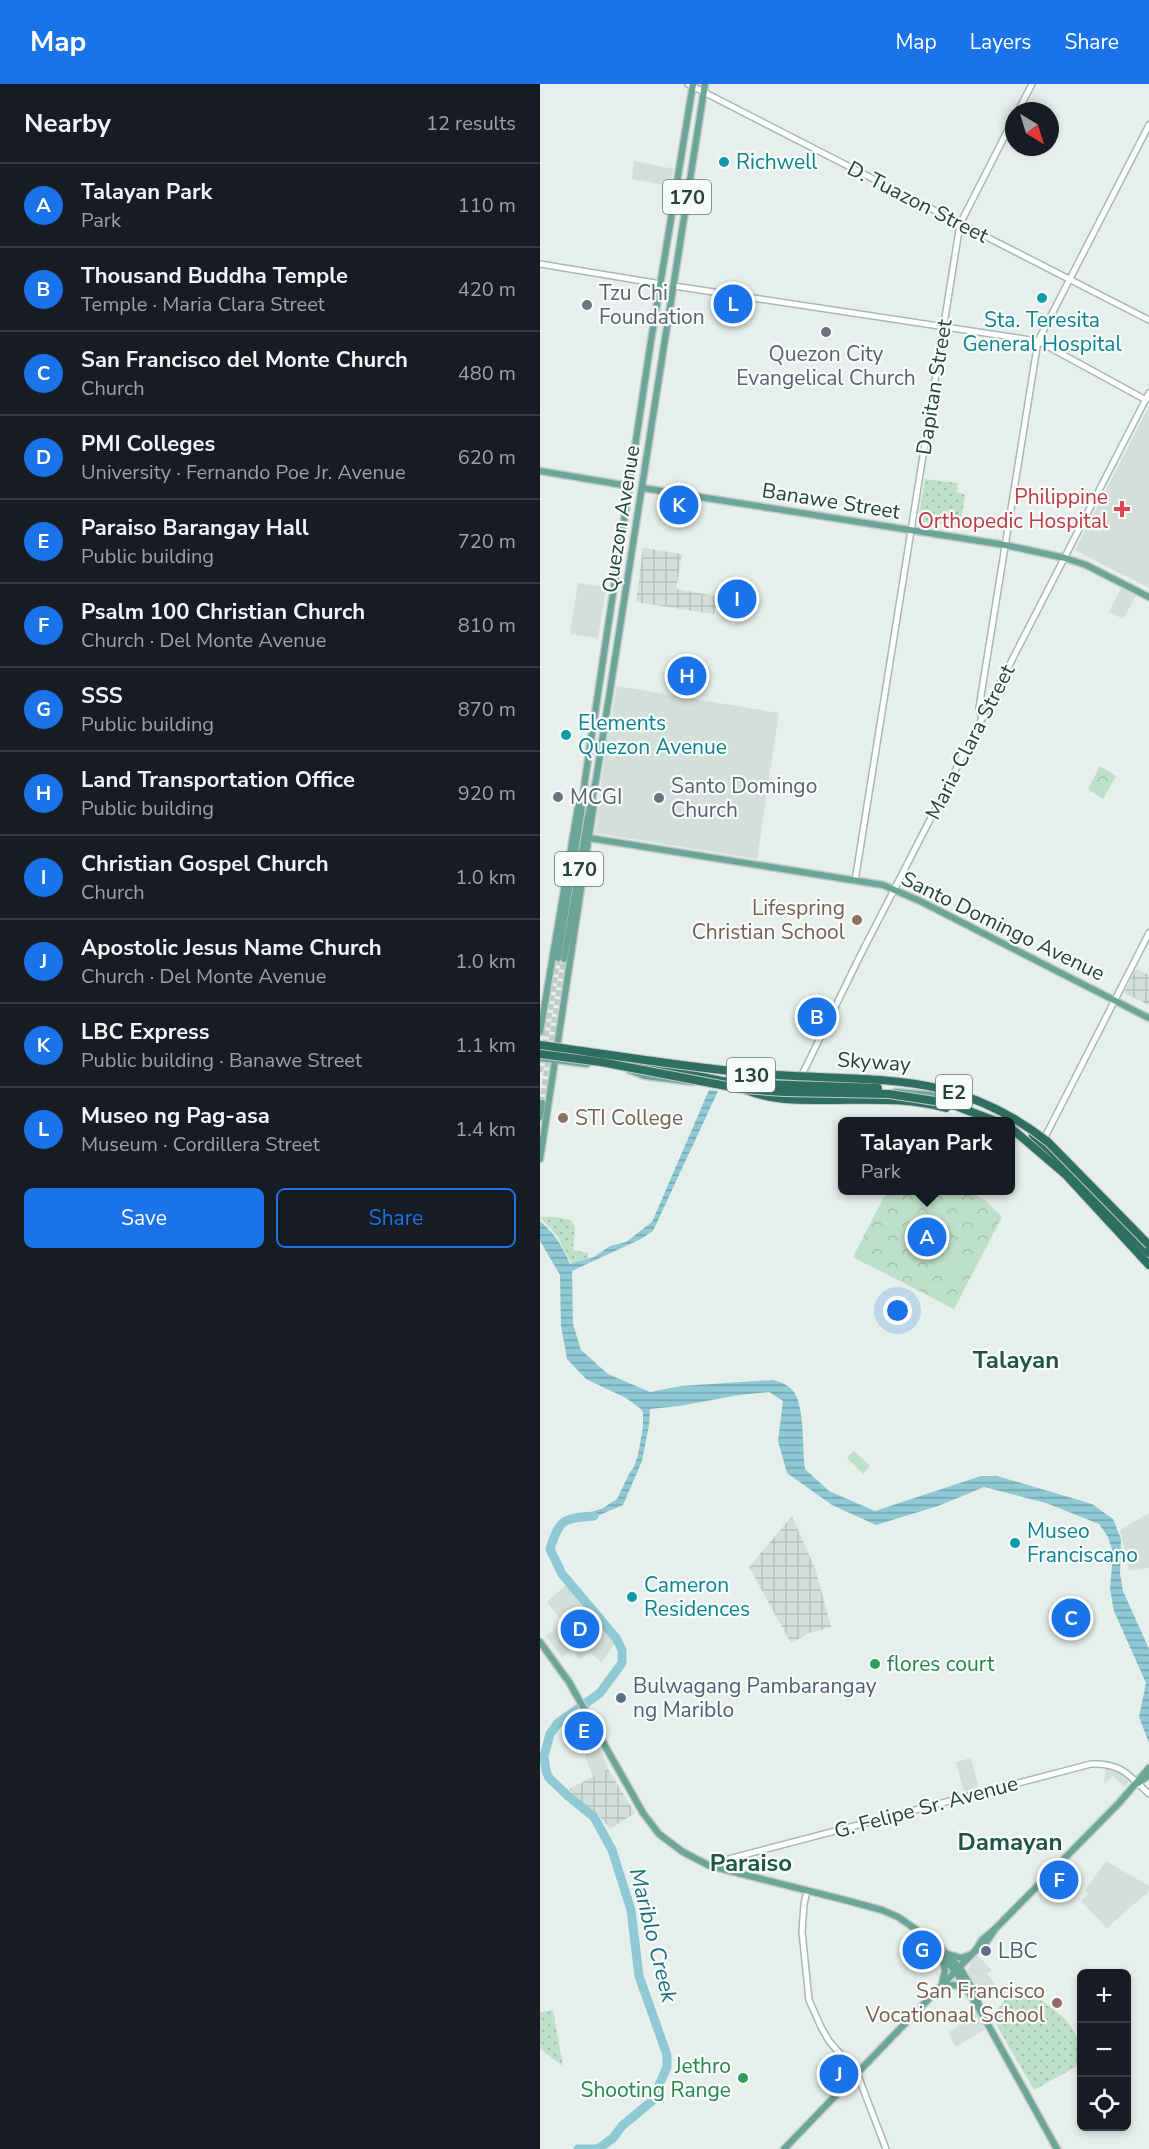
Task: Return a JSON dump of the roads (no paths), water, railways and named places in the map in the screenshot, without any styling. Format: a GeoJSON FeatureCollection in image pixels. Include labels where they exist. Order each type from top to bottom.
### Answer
{"type":"FeatureCollection","features":[{"type":"Feature","properties":{"kind":"highway","name":"Skyway"},"geometry":{"type":"LineString","coordinates":[[540,1044],[740,1072],[890,1080],[944,1088],[993,1106],[1013,1117]]}},
{"type":"Feature","properties":{"kind":"highway","name":"Skyway"},"geometry":{"type":"LineString","coordinates":[[540,1056],[601,1062],[742,1089],[889,1094],[981,1117]]}},
{"type":"Feature","properties":{"kind":"highway"},"geometry":{"type":"LineString","coordinates":[[623,1068],[643,1065],[723,1083],[887,1088],[924,1094],[948,1107]]}},
{"type":"Feature","properties":{"kind":"highway"},"geometry":{"type":"LineString","coordinates":[[742,1089],[778,1100],[918,1101],[948,1107],[976,1117]]}},
{"type":"Feature","properties":{"kind":"highway"},"geometry":{"type":"LineString","coordinates":[[985,1102],[1009,1117]]}},
{"type":"Feature","properties":{"kind":"highway","name":"Skyway"},"geometry":{"type":"LineString","coordinates":[[1015,1118],[1048,1142],[1149,1243]]}},
{"type":"Feature","properties":{"kind":"highway"},"geometry":{"type":"LineString","coordinates":[[1015,1121],[1042,1138],[1149,1253]]}},
{"type":"Feature","properties":{"kind":"highway"},"geometry":{"type":"LineString","coordinates":[[1015,1131],[1065,1175],[1149,1266]]}},
{"type":"Feature","properties":{"kind":"main road","name":"Quezon Avenue"},"geometry":{"type":"LineString","coordinates":[[691,85],[585,780],[561,959],[596,780],[705,84]]}},
{"type":"Feature","properties":{"kind":"main road"},"geometry":{"type":"LineString","coordinates":[[666,256],[670,260],[678,258]]}},
{"type":"Feature","properties":{"kind":"main road"},"geometry":{"type":"LineString","coordinates":[[652,335],[659,340],[666,338]]}},
{"type":"Feature","properties":{"kind":"main road"},"geometry":{"type":"LineString","coordinates":[[650,347],[657,343],[665,350]]}},
{"type":"Feature","properties":{"kind":"main road"},"geometry":{"type":"LineString","coordinates":[[540,471],[629,486]]}},
{"type":"Feature","properties":{"kind":"main road","name":"Banawe Street"},"geometry":{"type":"LineString","coordinates":[[643,488],[1005,545],[1065,558],[1149,597]]}},
{"type":"Feature","properties":{"kind":"main road"},"geometry":{"type":"LineString","coordinates":[[612,607],[619,612],[624,606]]}},
{"type":"Feature","properties":{"kind":"main road"},"geometry":{"type":"LineString","coordinates":[[609,623],[617,616],[622,622]]}},
{"type":"Feature","properties":{"kind":"main road"},"geometry":{"type":"LineString","coordinates":[[540,1032],[577,811],[585,780]]}},
{"type":"Feature","properties":{"kind":"main road"},"geometry":{"type":"LineString","coordinates":[[540,1158],[596,780]]}},
{"type":"Feature","properties":{"kind":"main road","name":"Santo Domingo Avenue"},"geometry":{"type":"LineString","coordinates":[[589,838],[884,885],[893,891],[920,901],[1149,1018]]}},
{"type":"Feature","properties":{"kind":"main road","name":"130"},"geometry":{"type":"LineString","coordinates":[[540,1044],[751,1075],[909,1083],[952,1090],[985,1102]]}},
{"type":"Feature","properties":{"kind":"main road"},"geometry":{"type":"LineString","coordinates":[[540,1056],[557,1045]]}},
{"type":"Feature","properties":{"kind":"main road","name":"130"},"geometry":{"type":"LineString","coordinates":[[540,1056],[555,1060],[647,1070],[709,1082],[794,1091],[931,1095],[977,1110],[989,1117]]}},
{"type":"Feature","properties":{"kind":"main road"},"geometry":{"type":"LineString","coordinates":[[540,1117],[542,1103]]}},
{"type":"Feature","properties":{"kind":"main road"},"geometry":{"type":"LineString","coordinates":[[1042,1138],[1149,1243]]}},
{"type":"Feature","properties":{"kind":"main road"},"geometry":{"type":"LineString","coordinates":[[540,1642],[560,1667],[643,1814],[659,1833],[683,1852],[710,1866],[882,1910],[905,1921],[924,1935],[958,1970],[976,1995],[981,2012]]}},
{"type":"Feature","properties":{"kind":"main road"},"geometry":{"type":"LineString","coordinates":[[1137,1783],[1149,1768]]}},
{"type":"Feature","properties":{"kind":"main road"},"geometry":{"type":"LineString","coordinates":[[784,2149],[958,1970],[975,1951],[981,1940],[995,1929],[1137,1783],[1149,1775]]}},
{"type":"Feature","properties":{"kind":"main road"},"geometry":{"type":"LineString","coordinates":[[944,1955],[964,1957],[975,1951]]}},
{"type":"Feature","properties":{"kind":"main road"},"geometry":{"type":"LineString","coordinates":[[941,1987],[945,1971],[944,1955]]}},
{"type":"Feature","properties":{"kind":"main road"},"geometry":{"type":"LineString","coordinates":[[958,1970],[966,1990],[981,2012],[1057,2149]]}},
{"type":"Feature","properties":{"kind":"main road"},"geometry":{"type":"LineString","coordinates":[[941,1987],[954,1984],[966,1990]]}},
{"type":"Feature","properties":{"kind":"street"},"geometry":{"type":"LineString","coordinates":[[1023,102],[1032,84]]}},
{"type":"Feature","properties":{"kind":"street","name":"D. Tuazon Street"},"geometry":{"type":"LineString","coordinates":[[691,85],[1149,320]]}},
{"type":"Feature","properties":{"kind":"street"},"geometry":{"type":"LineString","coordinates":[[982,719],[979,708],[1038,341],[1149,125]]}},
{"type":"Feature","properties":{"kind":"street","name":"Dapitan Street"},"geometry":{"type":"LineString","coordinates":[[855,881],[960,224],[1005,136]]}},
{"type":"Feature","properties":{"kind":"street"},"geometry":{"type":"LineString","coordinates":[[540,264],[662,284]]}},
{"type":"Feature","properties":{"kind":"street"},"geometry":{"type":"LineString","coordinates":[[674,286],[1038,341],[1146,400]]}},
{"type":"Feature","properties":{"kind":"street","name":"Maria Clara Street"},"geometry":{"type":"LineString","coordinates":[[794,1091],[893,891],[1149,393]]}},
{"type":"Feature","properties":{"kind":"street"},"geometry":{"type":"LineString","coordinates":[[1042,1138],[1149,933]]}},
{"type":"Feature","properties":{"kind":"street","name":"G. Felipe Sr. Avenue"},"geometry":{"type":"LineString","coordinates":[[710,1866],[717,1862],[1083,1765],[1103,1763],[1120,1768],[1149,1794]]}},
{"type":"Feature","properties":{"kind":"street"},"geometry":{"type":"LineString","coordinates":[[807,1891],[802,1924],[809,2000],[816,2018],[830,2041],[857,2073],[885,2149]]}},
{"type":"Feature","properties":{"kind":"water"},"geometry":{"type":"Polygon","coordinates":[[[709,1090],[718,1091],[653,1231],[641,1239],[572,1271],[573,1324],[581,1350],[608,1374],[650,1392],[681,1386],[773,1380],[785,1384],[790,1387],[798,1399],[803,1429],[805,1469],[829,1491],[875,1511],[981,1476],[997,1476],[1092,1504],[1113,1519],[1121,1539],[1120,1574],[1123,1591],[1149,1649],[1149,1743],[1139,1717],[1146,1683],[1114,1611],[1110,1589],[1113,1553],[1108,1537],[1099,1524],[1046,1503],[984,1487],[938,1506],[876,1525],[832,1505],[787,1473],[778,1441],[783,1401],[769,1392],[650,1409],[642,1461],[623,1505],[585,1521],[581,1516],[603,1508],[617,1499],[638,1455],[643,1413],[626,1398],[586,1379],[567,1359],[561,1326],[560,1275],[540,1241],[540,1221],[558,1241],[570,1264],[594,1257],[610,1246],[626,1242],[652,1222],[709,1090]]]}},
{"type":"Feature","properties":{"kind":"waterway","name":"Mariblo Creek"},"geometry":{"type":"LineString","coordinates":[[594,1516],[564,1522],[557,1531],[550,1549],[562,1574],[616,1638],[622,1650],[622,1663],[600,1693],[558,1723],[550,1734],[544,1756],[546,1771],[549,1778],[594,1817],[612,1850],[631,1910],[639,1976],[667,2055],[667,2067],[652,2101],[598,2149]]}},
{"type":"Feature","properties":{"kind":"waterway"},"geometry":{"type":"LineString","coordinates":[[578,2149],[598,2149]]}},
{"type":"Feature","properties":{"kind":"tunnel"},"geometry":{"type":"LineString","coordinates":[[540,1072],[558,958]]}},
{"type":"Feature","properties":{"kind":"tunnel"},"geometry":{"type":"LineString","coordinates":[[542,1103],[564,959]]}},
{"type":"Feature","properties":{"kind":"place","name":"Richwell"},"geometry":{"type":"Point","coordinates":[724,162]}},
{"type":"Feature","properties":{"kind":"place","name":"Sta. Teresita General Hospital"},"geometry":{"type":"Point","coordinates":[1042,298]}},
{"type":"Feature","properties":{"kind":"place","name":"Museo ng Pag-asa"},"geometry":{"type":"Point","coordinates":[733,304]}},
{"type":"Feature","properties":{"kind":"place","name":"Tzu Chi Foundation"},"geometry":{"type":"Point","coordinates":[587,305]}},
{"type":"Feature","properties":{"kind":"place","name":"Quezon City Evangelical Church"},"geometry":{"type":"Point","coordinates":[826,332]}},
{"type":"Feature","properties":{"kind":"place","name":"LBC Express"},"geometry":{"type":"Point","coordinates":[679,505]}},
{"type":"Feature","properties":{"kind":"place","name":"Philippine Orthopedic Hospital"},"geometry":{"type":"Point","coordinates":[1122,509]}},
{"type":"Feature","properties":{"kind":"place","name":"Christian Gospel Church"},"geometry":{"type":"Point","coordinates":[737,599]}},
{"type":"Feature","properties":{"kind":"place","name":"Land Transportation Office"},"geometry":{"type":"Point","coordinates":[687,676]}},
{"type":"Feature","properties":{"kind":"place","name":"Elements Quezon Avenue"},"geometry":{"type":"Point","coordinates":[566,735]}},
{"type":"Feature","properties":{"kind":"place","name":"MCGI"},"geometry":{"type":"Point","coordinates":[558,797]}},
{"type":"Feature","properties":{"kind":"place","name":"Santo Domingo Church"},"geometry":{"type":"Point","coordinates":[659,798]}},
{"type":"Feature","properties":{"kind":"place","name":"Lifespring Christian School"},"geometry":{"type":"Point","coordinates":[857,920]}},
{"type":"Feature","properties":{"kind":"place","name":"Thousand Buddha Temple"},"geometry":{"type":"Point","coordinates":[817,1017]}},
{"type":"Feature","properties":{"kind":"place","name":"STI College"},"geometry":{"type":"Point","coordinates":[563,1118]}},
{"type":"Feature","properties":{"kind":"place","name":"Talayan Park"},"geometry":{"type":"Point","coordinates":[927,1237]}},
{"type":"Feature","properties":{"kind":"place","name":"Museo Franciscano"},"geometry":{"type":"Point","coordinates":[1015,1543]}},
{"type":"Feature","properties":{"kind":"place","name":"Cameron Residences"},"geometry":{"type":"Point","coordinates":[632,1597]}},
{"type":"Feature","properties":{"kind":"place","name":"San Francisco del Monte Church"},"geometry":{"type":"Point","coordinates":[1071,1618]}},
{"type":"Feature","properties":{"kind":"place","name":"PMI Colleges"},"geometry":{"type":"Point","coordinates":[580,1629]}},
{"type":"Feature","properties":{"kind":"place","name":"flores court"},"geometry":{"type":"Point","coordinates":[875,1664]}},
{"type":"Feature","properties":{"kind":"place","name":"Bulwagang Pambarangay ng Mariblo"},"geometry":{"type":"Point","coordinates":[621,1698]}},
{"type":"Feature","properties":{"kind":"place","name":"Paraiso Barangay Hall"},"geometry":{"type":"Point","coordinates":[584,1731]}},
{"type":"Feature","properties":{"kind":"place","name":"Psalm 100 Christian Church"},"geometry":{"type":"Point","coordinates":[1059,1880]}},
{"type":"Feature","properties":{"kind":"place","name":"SSS"},"geometry":{"type":"Point","coordinates":[922,1950]}},
{"type":"Feature","properties":{"kind":"place","name":"LBC"},"geometry":{"type":"Point","coordinates":[986,1951]}},
{"type":"Feature","properties":{"kind":"place","name":"San Francisco Vocationaal School"},"geometry":{"type":"Point","coordinates":[1057,2003]}},
{"type":"Feature","properties":{"kind":"place","name":"Apostolic Jesus Name Church"},"geometry":{"type":"Point","coordinates":[839,2074]}},
{"type":"Feature","properties":{"kind":"place","name":"Jethro Shooting Range"},"geometry":{"type":"Point","coordinates":[743,2078]}},
{"type":"Feature","properties":{"kind":"district","name":"Talayan"},"geometry":{"type":"Point","coordinates":[1016,1360]}},
{"type":"Feature","properties":{"kind":"district","name":"Damayan"},"geometry":{"type":"Point","coordinates":[1010,1842]}},
{"type":"Feature","properties":{"kind":"district","name":"Paraiso"},"geometry":{"type":"Point","coordinates":[751,1863]}}]}
